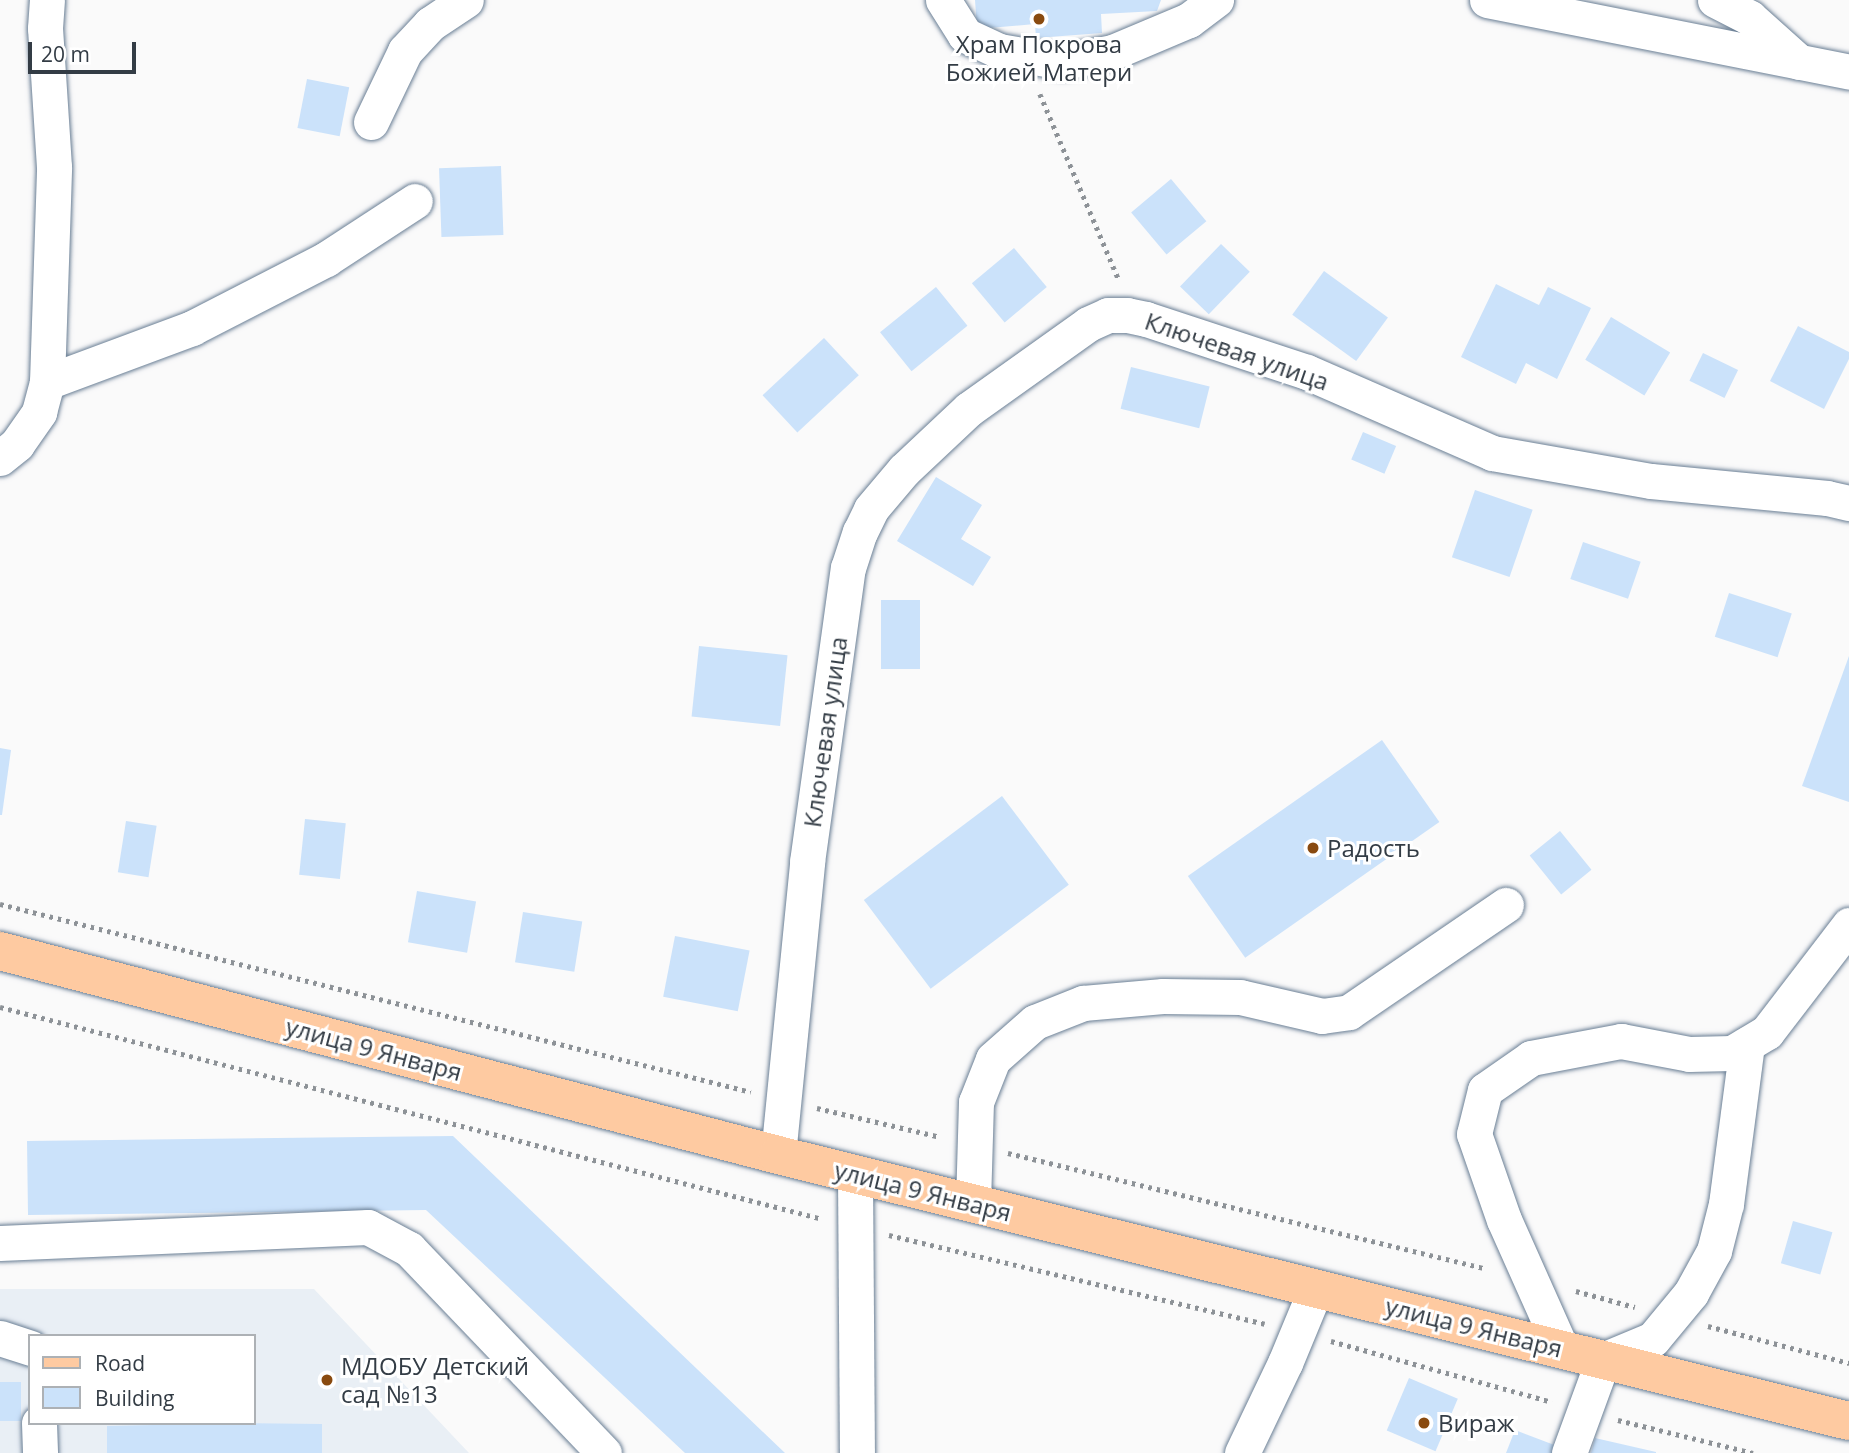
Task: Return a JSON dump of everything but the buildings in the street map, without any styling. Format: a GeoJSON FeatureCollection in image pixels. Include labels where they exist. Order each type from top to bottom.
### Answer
{"type":"FeatureCollection","features":[{"type":"Feature","properties":{"kind":"main road","name":"улица 9 Января"},"geometry":{"type":"LineString","coordinates":[[1,957],[778,1155],[1849,1421]]}},
{"type":"Feature","properties":{"kind":"lane"},"geometry":{"type":"LineString","coordinates":[[0,458],[17,444],[39,412],[47,382],[54,167],[45,28],[47,0]]}},
{"type":"Feature","properties":{"kind":"lane"},"geometry":{"type":"LineString","coordinates":[[371,122],[405,51],[430,24],[466,0]]}},
{"type":"Feature","properties":{"kind":"lane"},"geometry":{"type":"LineString","coordinates":[[943,0],[965,35],[999,51],[1063,62],[1113,52],[1189,20],[1216,0]]}},
{"type":"Feature","properties":{"kind":"lane"},"geometry":{"type":"LineString","coordinates":[[1487,0],[1849,72]]}},
{"type":"Feature","properties":{"kind":"lane"},"geometry":{"type":"LineString","coordinates":[[1715,0],[1750,18],[1799,62]]}},
{"type":"Feature","properties":{"kind":"lane"},"geometry":{"type":"LineString","coordinates":[[47,382],[192,328],[326,259],[415,201]]}},
{"type":"Feature","properties":{"kind":"lane","name":"Ключевая улица"},"geometry":{"type":"LineString","coordinates":[[778,1155],[807,862],[848,568],[860,532],[871,509],[904,470],[969,409],[1088,324],[1108,315],[1127,314],[1146,319],[1307,372],[1492,453],[1651,481],[1827,498],[1849,503]]}},
{"type":"Feature","properties":{"kind":"lane"},"geometry":{"type":"LineString","coordinates":[[973,1203],[976,1102],[993,1059],[1035,1022],[1083,1003],[1163,996],[1240,997],[1322,1016],[1349,1012],[1506,905]]}},
{"type":"Feature","properties":{"kind":"lane"},"geometry":{"type":"LineString","coordinates":[[1562,1350],[1504,1220],[1474,1134],[1485,1090],[1531,1058],[1621,1041],[1689,1054],[1732,1053],[1766,1032],[1849,925]]}},
{"type":"Feature","properties":{"kind":"lane"},"geometry":{"type":"LineString","coordinates":[[1569,1453],[1603,1360],[1653,1339],[1691,1293],[1714,1251],[1726,1204],[1747,1044]]}},
{"type":"Feature","properties":{"kind":"lane"},"geometry":{"type":"LineString","coordinates":[[855,1174],[857,1453]]}},
{"type":"Feature","properties":{"kind":"lane"},"geometry":{"type":"LineString","coordinates":[[0,1243],[368,1227],[409,1248],[604,1453]]}},
{"type":"Feature","properties":{"kind":"lane"},"geometry":{"type":"LineString","coordinates":[[1242,1453],[1285,1363],[1316,1288]]}},
{"type":"Feature","properties":{"kind":"lane"},"geometry":{"type":"LineString","coordinates":[[0,1338],[28,1347]]}},
{"type":"Feature","properties":{"kind":"lane"},"geometry":{"type":"LineString","coordinates":[[39,1425],[40,1453]]}},
{"type":"Feature","properties":{"kind":"path"},"geometry":{"type":"LineString","coordinates":[[1036,84],[1117,274]]}},
{"type":"Feature","properties":{"kind":"path"},"geometry":{"type":"LineString","coordinates":[[0,904],[783,1100],[1531,1279],[1849,1363]]}},
{"type":"Feature","properties":{"kind":"shaded area","name":"МДОБУ Детский сад №13"},"geometry":{"type":"Polygon","coordinates":[[[0,1289],[314,1289],[469,1453],[0,1453],[0,1289]]]}},
{"type":"Feature","properties":{"kind":"place","name":"Храм Покрова Божией Матери"},"geometry":{"type":"Point","coordinates":[1039,19]}},
{"type":"Feature","properties":{"kind":"place","name":"Радость"},"geometry":{"type":"Point","coordinates":[1313,848]}},
{"type":"Feature","properties":{"kind":"place","name":"МДОБУ Детский сад №13"},"geometry":{"type":"Point","coordinates":[327,1380]}},
{"type":"Feature","properties":{"kind":"place","name":"Вираж"},"geometry":{"type":"Point","coordinates":[1424,1423]}}]}
